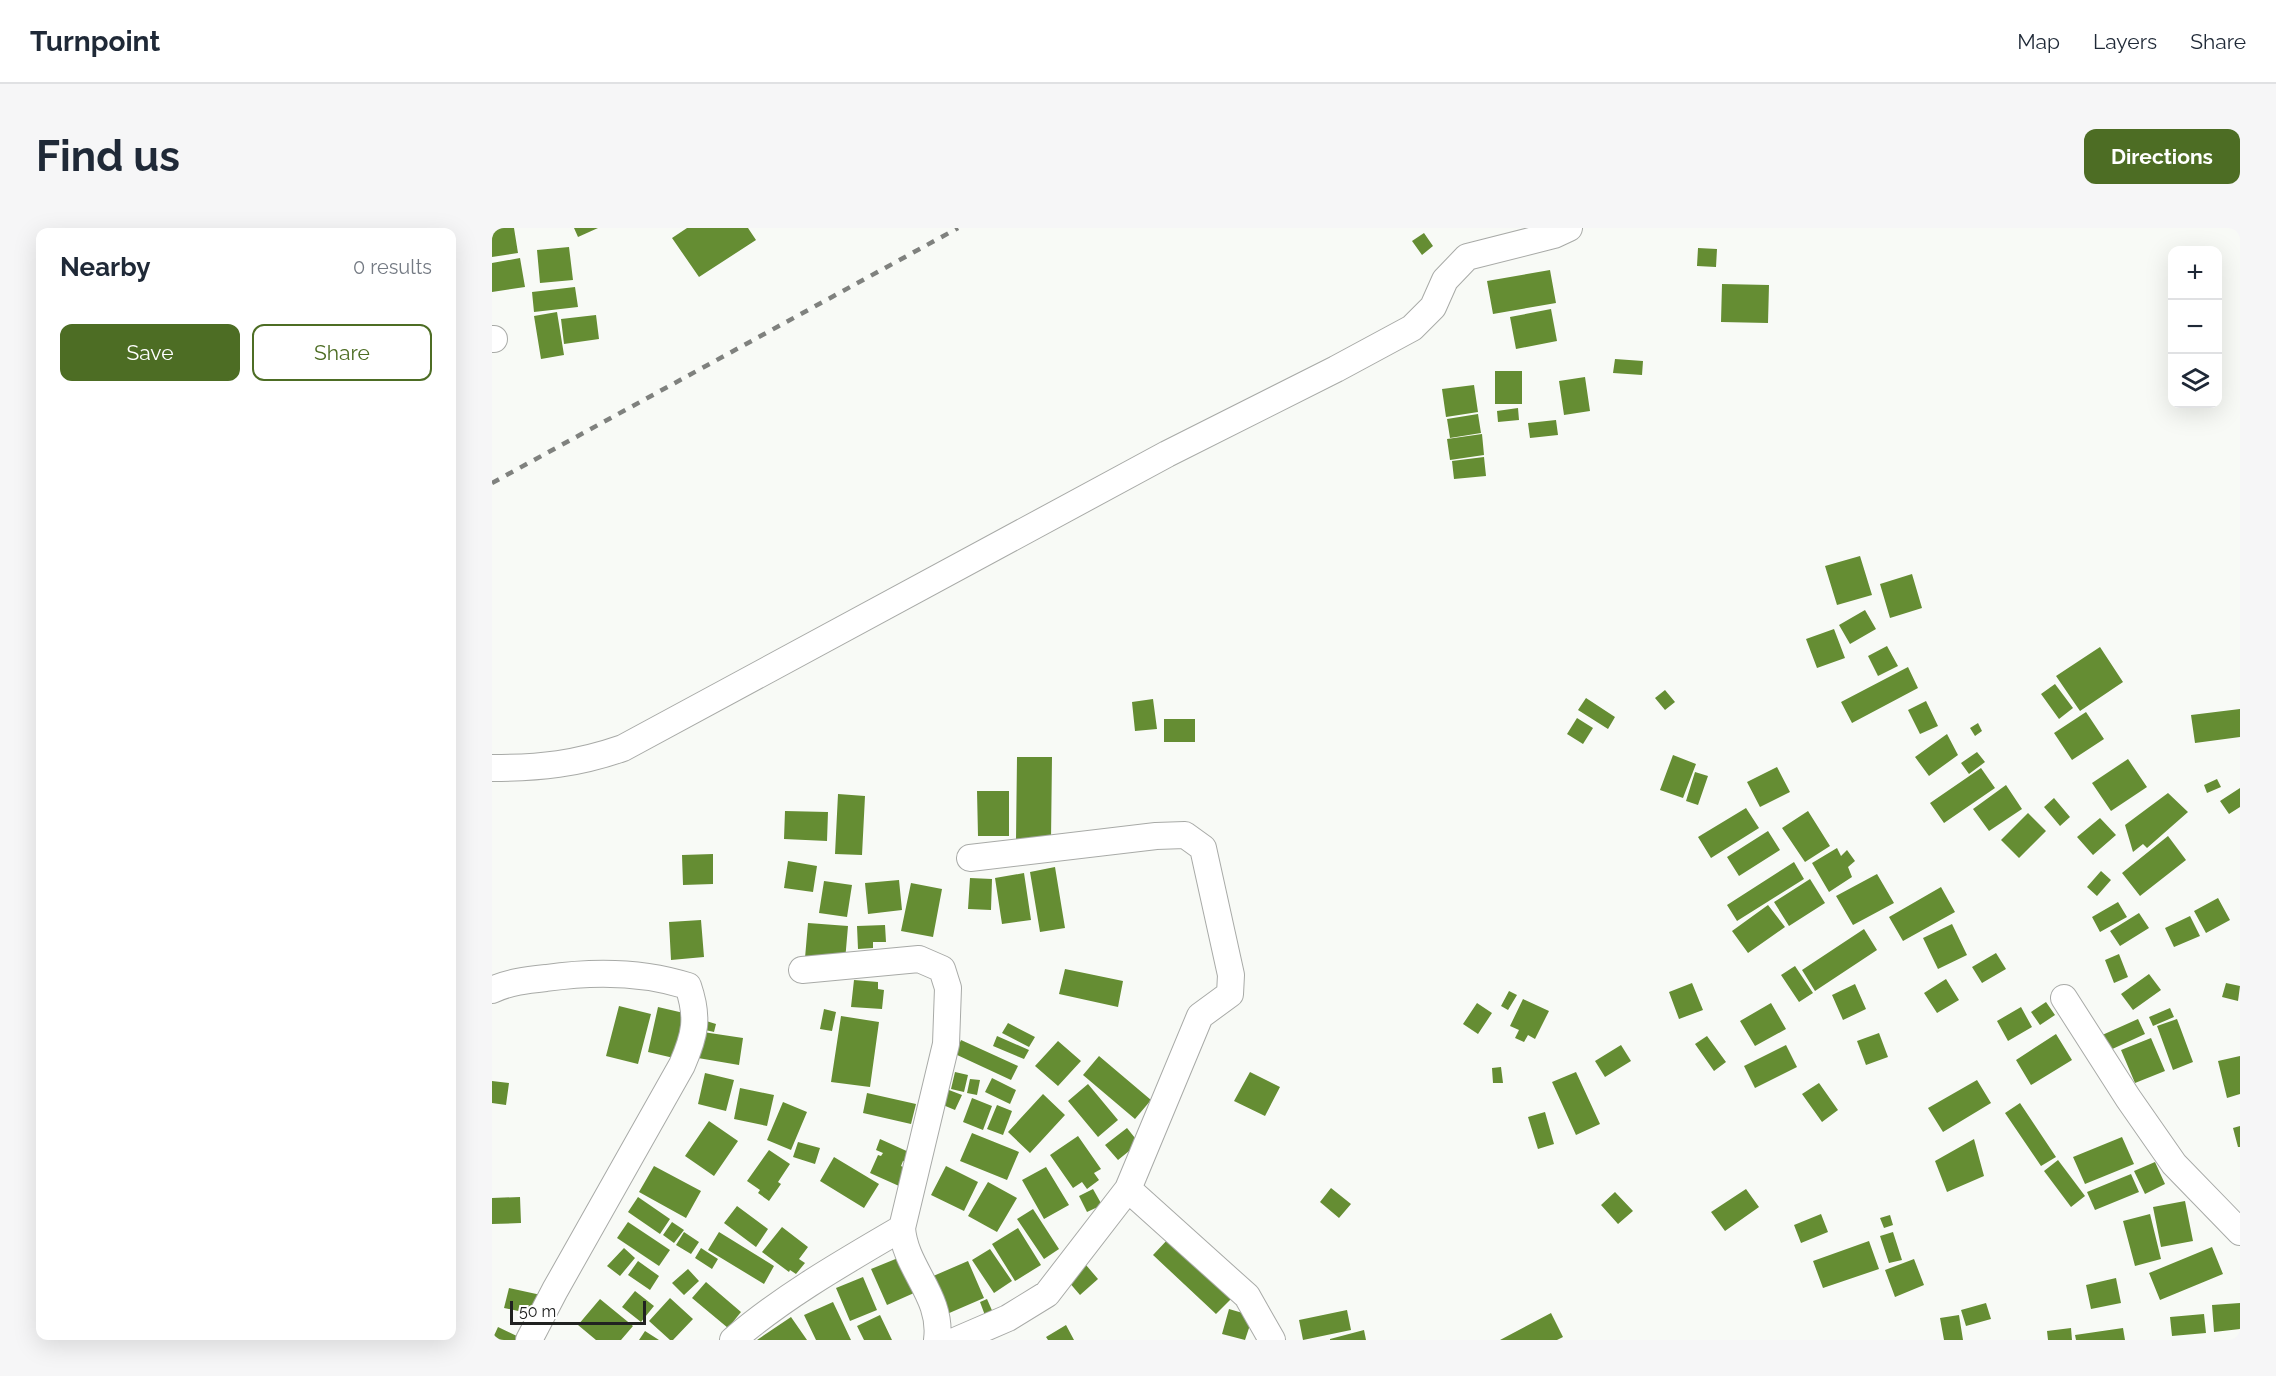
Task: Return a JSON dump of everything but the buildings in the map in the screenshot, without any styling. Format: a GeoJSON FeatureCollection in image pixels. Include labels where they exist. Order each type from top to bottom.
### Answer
{"type":"FeatureCollection","features":[{"type":"Feature","properties":{"kind":"street"},"geometry":{"type":"LineString","coordinates":[[492,768],[530,768],[589,760],[623,748],[1167,454],[1412,328],[1432,307],[1445,280],[1467,258],[1543,238],[1569,228]]}},
{"type":"Feature","properties":{"kind":"street"},"geometry":{"type":"LineString","coordinates":[[957,1340],[1008,1318],[1047,1294],[1128,1189],[1200,1016],[1230,994],[1232,975],[1203,848],[1185,835],[1156,836],[970,858]]}},
{"type":"Feature","properties":{"kind":"street"},"geometry":{"type":"LineString","coordinates":[[802,970],[919,960],[942,969],[948,988],[946,1044],[902,1228],[903,1245],[936,1308],[939,1325],[937,1340]]}},
{"type":"Feature","properties":{"kind":"street"},"geometry":{"type":"LineString","coordinates":[[492,990],[506,983],[586,974],[622,973],[662,978],[688,986],[696,1022],[691,1044],[682,1065],[529,1340]]}},
{"type":"Feature","properties":{"kind":"street"},"geometry":{"type":"LineString","coordinates":[[2064,998],[2128,1098],[2174,1164],[2240,1233]]}},
{"type":"Feature","properties":{"kind":"street"},"geometry":{"type":"LineString","coordinates":[[1128,1189],[1247,1296],[1272,1340]]}},
{"type":"Feature","properties":{"kind":"street"},"geometry":{"type":"LineString","coordinates":[[733,1340],[756,1320],[824,1275],[902,1228]]}},
{"type":"Feature","properties":{"kind":"railway"},"geometry":{"type":"LineString","coordinates":[[492,483],[958,228]]}}]}
